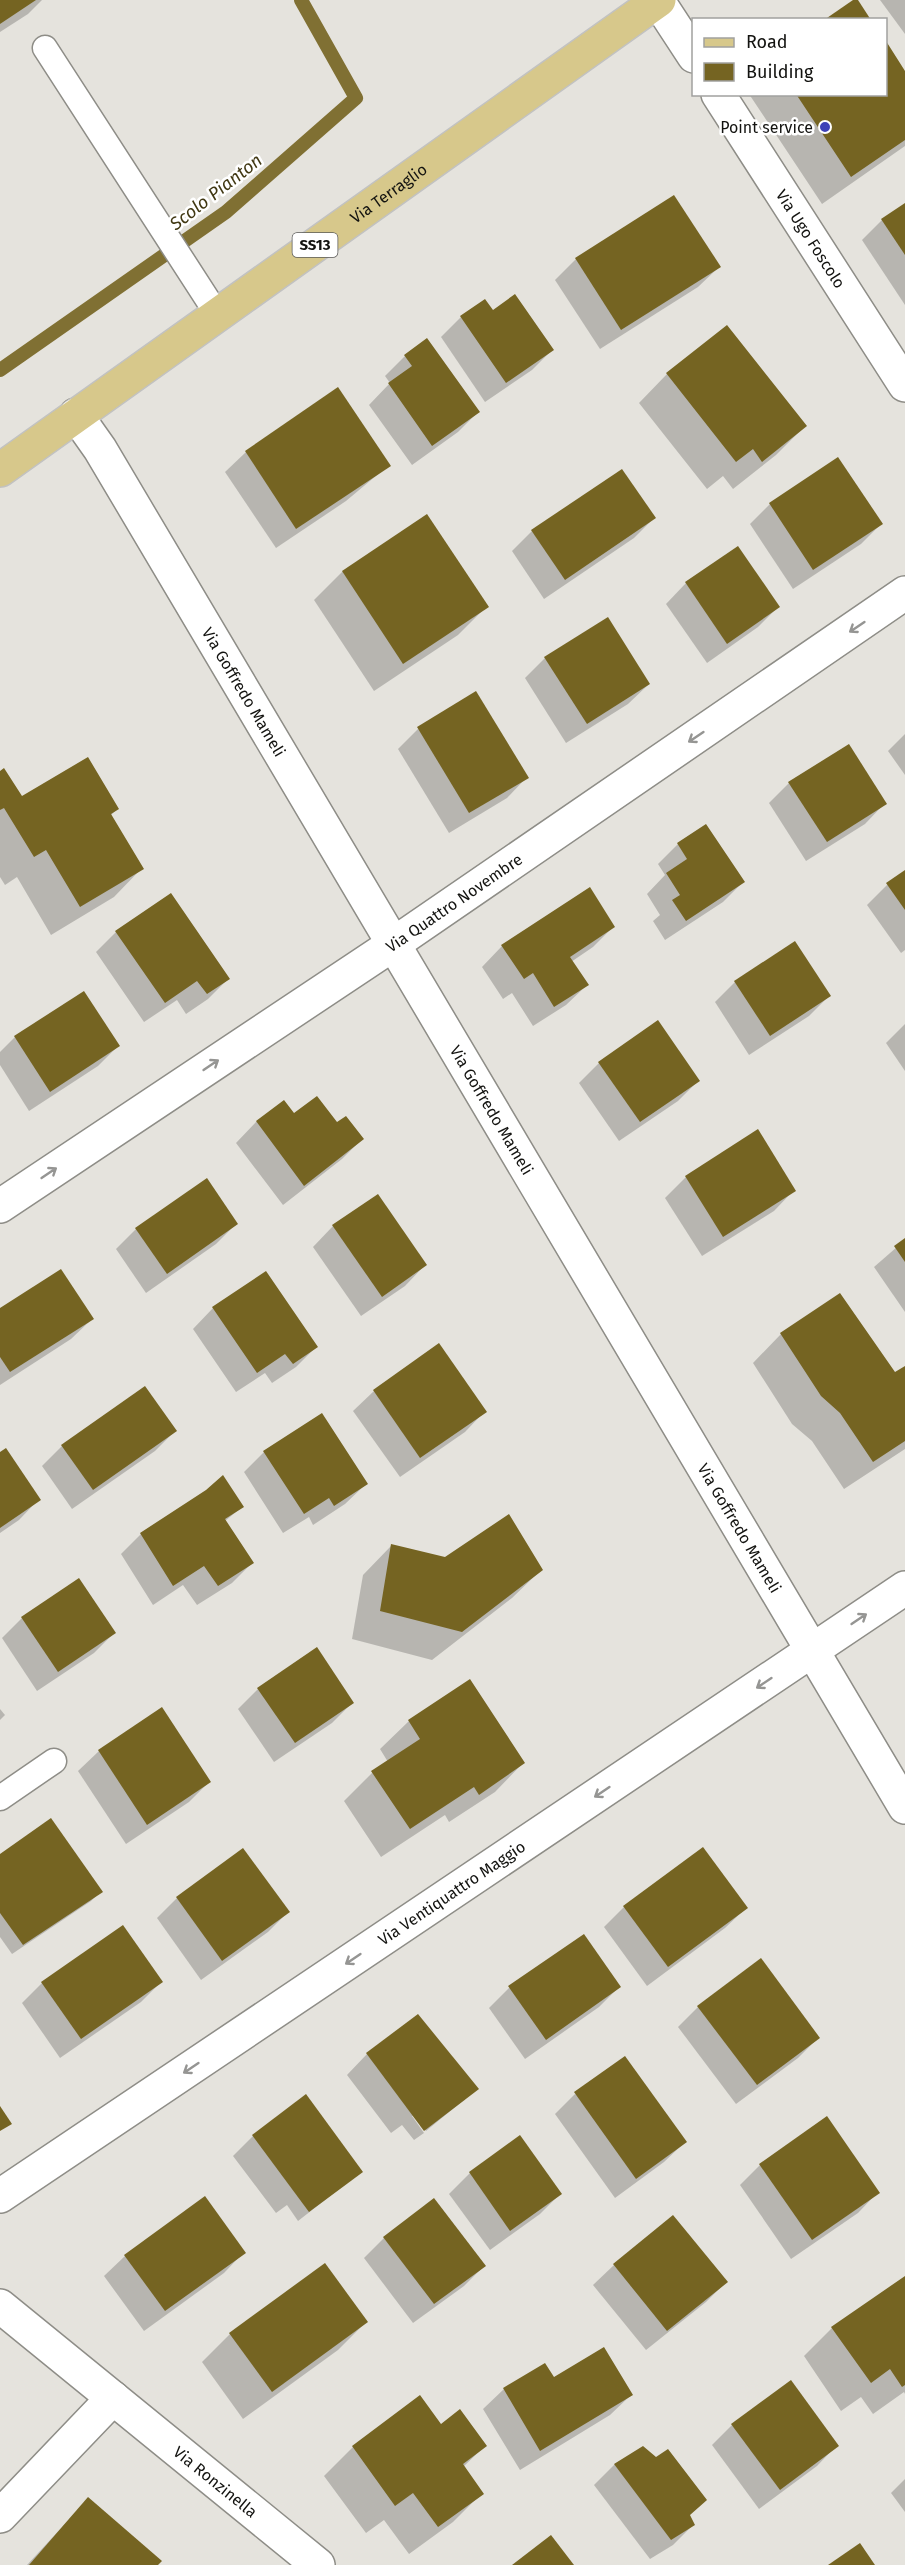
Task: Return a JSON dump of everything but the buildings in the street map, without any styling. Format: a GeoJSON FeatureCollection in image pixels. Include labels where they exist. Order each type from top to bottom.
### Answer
{"type":"FeatureCollection","features":[{"type":"Feature","properties":{"kind":"main road","name":"Via Terraglio"},"geometry":{"type":"LineString","coordinates":[[0,470],[658,0]]}},
{"type":"Feature","properties":{"kind":"street"},"geometry":{"type":"LineString","coordinates":[[658,0],[692,54]]}},
{"type":"Feature","properties":{"kind":"street","name":"Via Ugo Foscolo"},"geometry":{"type":"LineString","coordinates":[[719,96],[905,385]]}},
{"type":"Feature","properties":{"kind":"street","name":"Via Goffredo Mameli"},"geometry":{"type":"LineString","coordinates":[[76,415],[100,449],[905,1807]]}},
{"type":"Feature","properties":{"kind":"street","name":"Via Quattro Novembre"},"geometry":{"type":"LineString","coordinates":[[0,1206],[394,943],[905,594]]}},
{"type":"Feature","properties":{"kind":"street","name":"Via Ventiquattro Maggio"},"geometry":{"type":"LineString","coordinates":[[0,2196],[905,1588]]}},
{"type":"Feature","properties":{"kind":"street","name":"Via Ronzinella"},"geometry":{"type":"LineString","coordinates":[[0,2306],[318,2565]]}},
{"type":"Feature","properties":{"kind":"street"},"geometry":{"type":"LineString","coordinates":[[0,2516],[113,2398]]}},
{"type":"Feature","properties":{"kind":"lane"},"geometry":{"type":"LineString","coordinates":[[45,48],[217,314]]}},
{"type":"Feature","properties":{"kind":"lane"},"geometry":{"type":"LineString","coordinates":[[0,1798],[54,1761]]}},
{"type":"Feature","properties":{"kind":"waterway","name":"Scolo Pianton"},"geometry":{"type":"LineString","coordinates":[[0,370],[226,212],[356,98],[301,0]]}},
{"type":"Feature","properties":{"kind":"place","name":"Point service"},"geometry":{"type":"Point","coordinates":[825,127]}}]}
